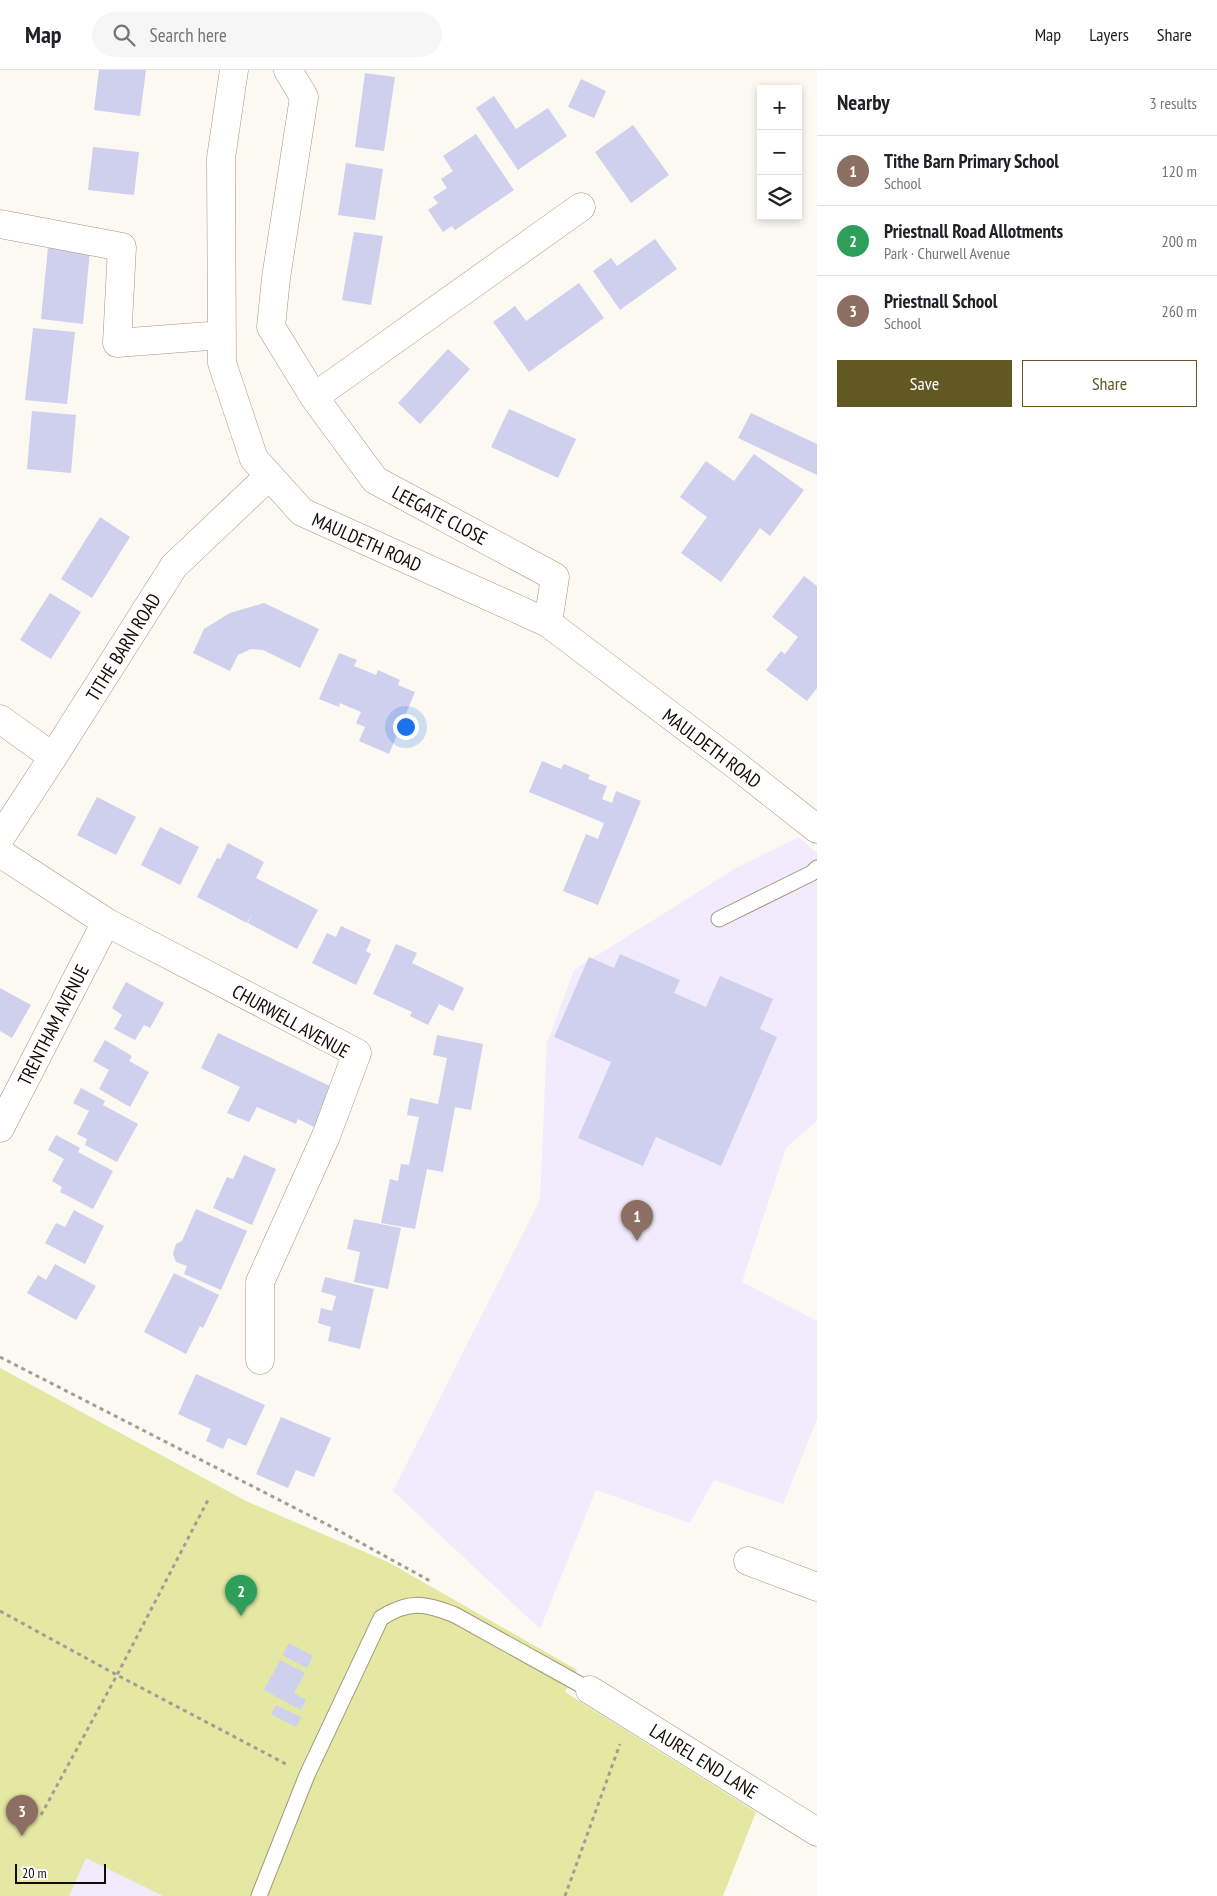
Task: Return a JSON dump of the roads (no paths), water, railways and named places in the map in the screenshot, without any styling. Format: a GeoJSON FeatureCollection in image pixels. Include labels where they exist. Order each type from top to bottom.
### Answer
{"type":"FeatureCollection","features":[{"type":"Feature","properties":{"kind":"street","name":"MAULDETH ROAD"},"geometry":{"type":"LineString","coordinates":[[234,70],[222,158],[222,364],[254,459],[302,512],[548,623],[732,762],[817,829]]}},
{"type":"Feature","properties":{"kind":"street","name":"LEEGATE CLOSE"},"geometry":{"type":"LineString","coordinates":[[288,70],[304,97],[276,278],[271,327],[314,396],[375,480],[555,577],[548,623]]}},
{"type":"Feature","properties":{"kind":"street"},"geometry":{"type":"LineString","coordinates":[[314,396],[581,207]]}},
{"type":"Feature","properties":{"kind":"street"},"geometry":{"type":"LineString","coordinates":[[0,224],[122,247],[117,343],[222,336]]}},
{"type":"Feature","properties":{"kind":"street","name":"TITHE BARN ROAD"},"geometry":{"type":"LineString","coordinates":[[0,838],[174,566],[269,476]]}},
{"type":"Feature","properties":{"kind":"street"},"geometry":{"type":"LineString","coordinates":[[0,719],[53,757]]}},
{"type":"Feature","properties":{"kind":"street","name":"CHURWELL AVENUE"},"geometry":{"type":"LineString","coordinates":[[0,852],[106,922],[357,1053],[326,1136],[260,1282],[260,1360]]}},
{"type":"Feature","properties":{"kind":"street","name":"TRENTHAM AVENUE"},"geometry":{"type":"LineString","coordinates":[[0,1128],[106,922]]}},
{"type":"Feature","properties":{"kind":"street"},"geometry":{"type":"LineString","coordinates":[[748,1561],[817,1587]]}},
{"type":"Feature","properties":{"kind":"street","name":"LAUREL END LANE"},"geometry":{"type":"LineString","coordinates":[[590,1690],[817,1832]]}},
{"type":"Feature","properties":{"kind":"lane"},"geometry":{"type":"LineString","coordinates":[[719,919],[812,873],[817,868]]}},
{"type":"Feature","properties":{"kind":"lane"},"geometry":{"type":"LineString","coordinates":[[259,1896],[307,1776],[380,1618],[393,1610],[411,1605],[432,1606],[455,1615],[590,1690]]}},
{"type":"Feature","properties":{"kind":"place","name":"Tithe Barn Primary School"},"geometry":{"type":"Point","coordinates":[637,1241]}},
{"type":"Feature","properties":{"kind":"place","name":"Priestnall Road Allotments"},"geometry":{"type":"Point","coordinates":[241,1616]}},
{"type":"Feature","properties":{"kind":"place","name":"Priestnall School"},"geometry":{"type":"Point","coordinates":[22,1836]}}]}
